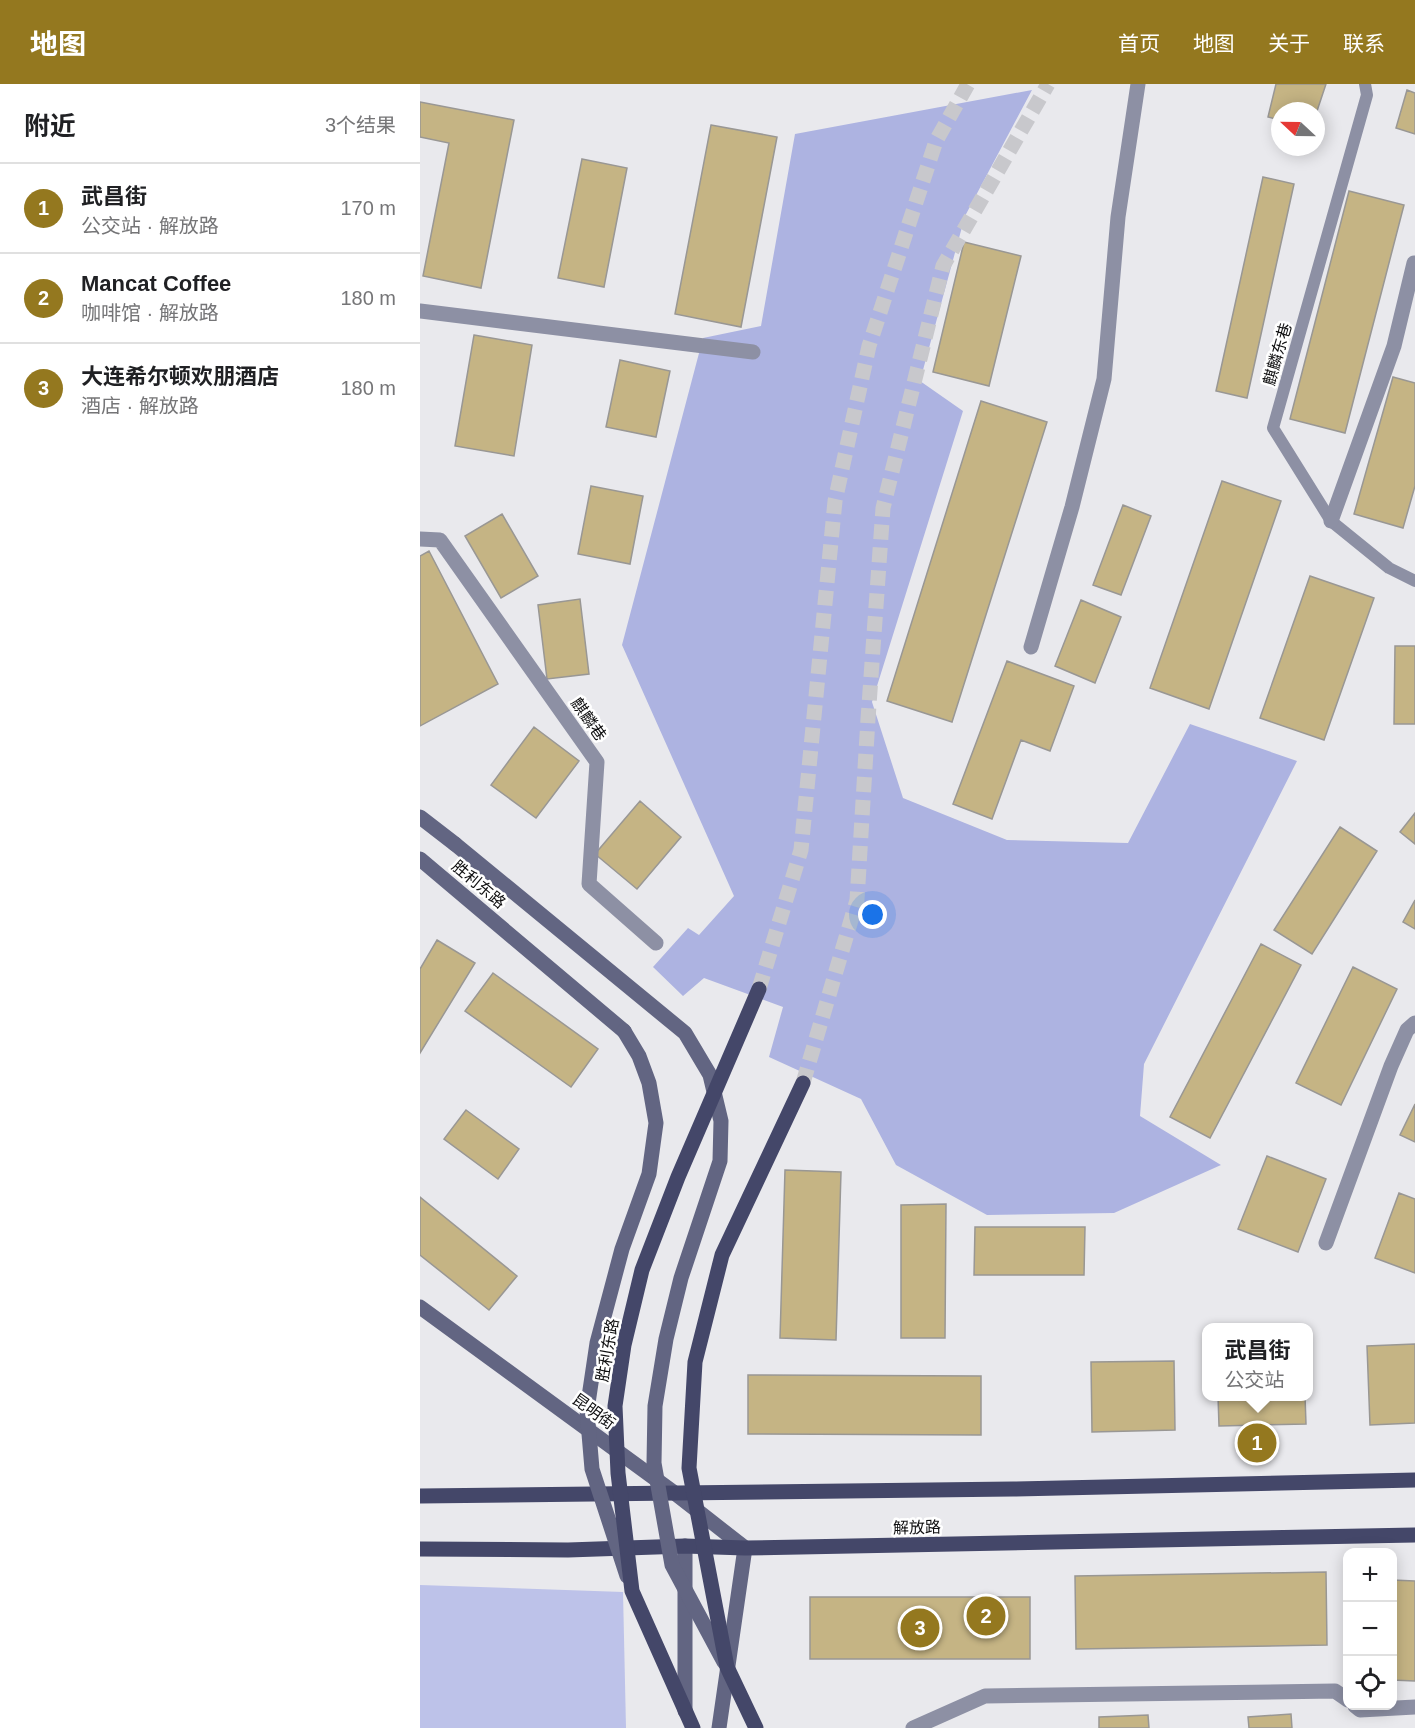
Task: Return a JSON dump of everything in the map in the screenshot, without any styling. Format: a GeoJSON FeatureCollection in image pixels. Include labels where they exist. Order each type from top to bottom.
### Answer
{"type":"FeatureCollection","features":[{"type":"Feature","properties":{"kind":"main road"},"geometry":{"type":"LineString","coordinates":[[420,817],[685,1033],[710,1075],[722,1121],[720,1161],[681,1278],[666,1340],[655,1406],[654,1463],[672,1565],[727,1667],[756,1728]]}},
{"type":"Feature","properties":{"kind":"main road","name":"胜利东路"},"geometry":{"type":"LineString","coordinates":[[420,859],[624,1031],[639,1056],[650,1083],[656,1123],[649,1174],[622,1249],[597,1343],[586,1410],[592,1470],[632,1592],[693,1728]]}},
{"type":"Feature","properties":{"kind":"main road","name":"胜利东路"},"geometry":{"type":"LineString","coordinates":[[632,1592],[624,1531],[615,1406],[624,1345],[642,1270],[678,1177],[759,990]]}},
{"type":"Feature","properties":{"kind":"main road"},"geometry":{"type":"LineString","coordinates":[[727,1667],[689,1468],[695,1362],[722,1255],[803,1083]]}},
{"type":"Feature","properties":{"kind":"main road","name":"昆明街"},"geometry":{"type":"LineString","coordinates":[[420,1307],[676,1494],[745,1548]]}},
{"type":"Feature","properties":{"kind":"main road"},"geometry":{"type":"LineString","coordinates":[[420,1496],[676,1494],[1415,1480]]}},
{"type":"Feature","properties":{"kind":"main road","name":"解放路"},"geometry":{"type":"LineString","coordinates":[[420,1549],[568,1550],[685,1546],[745,1548],[1415,1535]]}},
{"type":"Feature","properties":{"kind":"main road"},"geometry":{"type":"LineString","coordinates":[[685,1546],[686,1728]]}},
{"type":"Feature","properties":{"kind":"main road"},"geometry":{"type":"LineString","coordinates":[[718,1728],[745,1548]]}},
{"type":"Feature","properties":{"kind":"street"},"geometry":{"type":"LineString","coordinates":[[1031,647],[1072,507],[1104,379],[1118,216],[1138,84]]}},
{"type":"Feature","properties":{"kind":"street"},"geometry":{"type":"LineString","coordinates":[[1331,521],[1394,346],[1414,263]]}},
{"type":"Feature","properties":{"kind":"street"},"geometry":{"type":"LineString","coordinates":[[420,311],[753,352]]}},
{"type":"Feature","properties":{"kind":"street","name":"麒麟巷"},"geometry":{"type":"LineString","coordinates":[[420,539],[440,540],[597,762],[589,884],[656,943]]}},
{"type":"Feature","properties":{"kind":"street"},"geometry":{"type":"LineString","coordinates":[[1326,1243],[1391,1066],[1407,1030],[1415,1023]]}},
{"type":"Feature","properties":{"kind":"street"},"geometry":{"type":"LineString","coordinates":[[914,1728],[985,1696],[1335,1690],[1343,1697]]}},
{"type":"Feature","properties":{"kind":"street"},"geometry":{"type":"LineString","coordinates":[[1397,1708],[1415,1707]]}},
{"type":"Feature","properties":{"kind":"lane","name":"麒麟东巷"},"geometry":{"type":"LineString","coordinates":[[1365,84],[1367,95],[1274,428],[1331,521],[1389,568],[1415,581]]}},
{"type":"Feature","properties":{"kind":"shaded area"},"geometry":{"type":"Polygon","coordinates":[[[1032,90],[965,216],[920,381],[963,411],[872,702],[903,798],[1007,840],[1128,843],[1190,724],[1297,761],[1144,1064],[1140,1116],[1221,1165],[1114,1213],[987,1215],[896,1165],[861,1099],[769,1057],[783,1007],[704,978],[683,996],[653,967],[688,928],[699,935],[734,896],[622,645],[703,338],[761,326],[795,134],[1032,90]]]}},
{"type":"Feature","properties":{"kind":"shaded area"},"geometry":{"type":"Polygon","coordinates":[[[420,1585],[623,1592],[626,1728],[420,1728],[420,1585]]]}},
{"type":"Feature","properties":{"kind":"building"},"geometry":{"type":"Polygon","coordinates":[[[1276,84],[1326,84],[1320,102],[1272,102],[1276,84]]]}},
{"type":"Feature","properties":{"kind":"building"},"geometry":{"type":"Polygon","coordinates":[[[1407,90],[1415,93],[1415,134],[1396,128],[1407,90]]]}},
{"type":"Feature","properties":{"kind":"building"},"geometry":{"type":"Polygon","coordinates":[[[420,102],[514,120],[481,288],[423,276],[449,143],[420,137],[420,102]]]}},
{"type":"Feature","properties":{"kind":"building"},"geometry":{"type":"Polygon","coordinates":[[[711,125],[777,137],[741,327],[675,314],[711,125]]]}},
{"type":"Feature","properties":{"kind":"building"},"geometry":{"type":"Polygon","coordinates":[[[582,159],[627,168],[604,287],[558,278],[582,159]]]}},
{"type":"Feature","properties":{"kind":"building"},"geometry":{"type":"Polygon","coordinates":[[[1263,177],[1294,184],[1247,398],[1216,391],[1263,177]]]}},
{"type":"Feature","properties":{"kind":"building"},"geometry":{"type":"Polygon","coordinates":[[[1349,191],[1404,205],[1345,433],[1290,419],[1349,191]]]}},
{"type":"Feature","properties":{"kind":"building"},"geometry":{"type":"Polygon","coordinates":[[[964,242],[1021,256],[989,386],[933,372],[964,242]]]}},
{"type":"Feature","properties":{"kind":"building"},"geometry":{"type":"Polygon","coordinates":[[[474,335],[532,345],[514,456],[455,446],[474,335]]]}},
{"type":"Feature","properties":{"kind":"building"},"geometry":{"type":"Polygon","coordinates":[[[620,360],[670,371],[656,437],[606,427],[620,360]]]}},
{"type":"Feature","properties":{"kind":"building"},"geometry":{"type":"Polygon","coordinates":[[[1393,377],[1415,383],[1415,486],[1403,528],[1354,514],[1393,377]]]}},
{"type":"Feature","properties":{"kind":"building"},"geometry":{"type":"Polygon","coordinates":[[[981,401],[1047,422],[952,722],[887,701],[981,401]]]}},
{"type":"Feature","properties":{"kind":"building"},"geometry":{"type":"Polygon","coordinates":[[[1222,481],[1281,501],[1209,709],[1150,688],[1222,481]]]}},
{"type":"Feature","properties":{"kind":"building"},"geometry":{"type":"Polygon","coordinates":[[[591,486],[643,496],[630,564],[578,554],[591,486]]]}},
{"type":"Feature","properties":{"kind":"building"},"geometry":{"type":"Polygon","coordinates":[[[1123,505],[1151,516],[1121,595],[1093,585],[1123,505]]]}},
{"type":"Feature","properties":{"kind":"building"},"geometry":{"type":"Polygon","coordinates":[[[502,514],[538,576],[501,598],[465,536],[502,514]]]}},
{"type":"Feature","properties":{"kind":"building"},"geometry":{"type":"Polygon","coordinates":[[[429,551],[498,684],[420,726],[420,556],[429,551]]]}},
{"type":"Feature","properties":{"kind":"building"},"geometry":{"type":"Polygon","coordinates":[[[1310,576],[1374,598],[1324,740],[1260,718],[1310,576]]]}},
{"type":"Feature","properties":{"kind":"building"},"geometry":{"type":"Polygon","coordinates":[[[580,599],[589,674],[547,679],[538,605],[580,599]]]}},
{"type":"Feature","properties":{"kind":"building"},"geometry":{"type":"Polygon","coordinates":[[[1081,600],[1121,617],[1095,683],[1055,666],[1081,600]]]}},
{"type":"Feature","properties":{"kind":"building"},"geometry":{"type":"Polygon","coordinates":[[[1395,646],[1415,646],[1415,724],[1394,724],[1395,646]]]}},
{"type":"Feature","properties":{"kind":"building"},"geometry":{"type":"Polygon","coordinates":[[[1007,661],[1074,686],[1050,751],[1021,740],[992,819],[953,804],[1007,661]]]}},
{"type":"Feature","properties":{"kind":"building"},"geometry":{"type":"Polygon","coordinates":[[[534,727],[579,761],[536,818],[491,785],[534,727]]]}},
{"type":"Feature","properties":{"kind":"building"},"geometry":{"type":"Polygon","coordinates":[[[640,801],[681,837],[637,889],[595,854],[640,801]]]}},
{"type":"Feature","properties":{"kind":"building"},"geometry":{"type":"Polygon","coordinates":[[[1415,813],[1415,844],[1400,832],[1415,813]]]}},
{"type":"Feature","properties":{"kind":"building"},"geometry":{"type":"Polygon","coordinates":[[[1340,827],[1377,851],[1312,954],[1274,930],[1340,827]]]}},
{"type":"Feature","properties":{"kind":"building"},"geometry":{"type":"Polygon","coordinates":[[[1415,900],[1415,929],[1403,922],[1415,900]]]}},
{"type":"Feature","properties":{"kind":"building"},"geometry":{"type":"Polygon","coordinates":[[[437,940],[475,963],[420,1053],[420,969],[437,940]]]}},
{"type":"Feature","properties":{"kind":"building"},"geometry":{"type":"Polygon","coordinates":[[[1261,944],[1301,965],[1210,1138],[1170,1117],[1261,944]]]}},
{"type":"Feature","properties":{"kind":"building"},"geometry":{"type":"Polygon","coordinates":[[[1353,967],[1397,989],[1341,1105],[1296,1083],[1353,967]]]}},
{"type":"Feature","properties":{"kind":"building"},"geometry":{"type":"Polygon","coordinates":[[[493,973],[598,1049],[571,1087],[465,1011],[493,973]]]}},
{"type":"Feature","properties":{"kind":"building"},"geometry":{"type":"Polygon","coordinates":[[[1415,1104],[1415,1142],[1400,1135],[1415,1104]]]}},
{"type":"Feature","properties":{"kind":"building"},"geometry":{"type":"Polygon","coordinates":[[[466,1110],[519,1149],[498,1179],[444,1139],[466,1110]]]}},
{"type":"Feature","properties":{"kind":"building"},"geometry":{"type":"Polygon","coordinates":[[[1267,1156],[1326,1179],[1298,1252],[1238,1229],[1267,1156]]]}},
{"type":"Feature","properties":{"kind":"building"},"geometry":{"type":"Polygon","coordinates":[[[785,1170],[841,1172],[836,1340],[780,1338],[785,1170]]]}},
{"type":"Feature","properties":{"kind":"building"},"geometry":{"type":"Polygon","coordinates":[[[1399,1193],[1415,1199],[1415,1273],[1375,1258],[1399,1193]]]}},
{"type":"Feature","properties":{"kind":"building"},"geometry":{"type":"Polygon","coordinates":[[[420,1197],[517,1276],[489,1310],[420,1255],[420,1197]]]}},
{"type":"Feature","properties":{"kind":"building"},"geometry":{"type":"Polygon","coordinates":[[[946,1204],[945,1338],[901,1338],[901,1205],[946,1204]]]}},
{"type":"Feature","properties":{"kind":"building"},"geometry":{"type":"Polygon","coordinates":[[[975,1227],[1085,1227],[1084,1275],[974,1275],[975,1227]]]}},
{"type":"Feature","properties":{"kind":"building"},"geometry":{"type":"Polygon","coordinates":[[[1415,1344],[1415,1423],[1370,1425],[1367,1346],[1415,1344]]]}},
{"type":"Feature","properties":{"kind":"building"},"geometry":{"type":"Polygon","coordinates":[[[1174,1361],[1175,1430],[1092,1432],[1091,1362],[1174,1361]]]}},
{"type":"Feature","properties":{"kind":"building"},"geometry":{"type":"Polygon","coordinates":[[[748,1375],[981,1376],[981,1435],[748,1434],[748,1375]]]}},
{"type":"Feature","properties":{"kind":"building"},"geometry":{"type":"Polygon","coordinates":[[[1218,1401],[1305,1401],[1306,1424],[1219,1426],[1218,1401]]]}},
{"type":"Feature","properties":{"kind":"building"},"geometry":{"type":"Polygon","coordinates":[[[1326,1572],[1327,1645],[1076,1649],[1075,1576],[1326,1572]]]}},
{"type":"Feature","properties":{"kind":"building"},"geometry":{"type":"Polygon","coordinates":[[[1397,1580],[1415,1581],[1415,1681],[1397,1680],[1397,1580]]]}},
{"type":"Feature","properties":{"kind":"building"},"geometry":{"type":"Polygon","coordinates":[[[810,1597],[1030,1597],[1030,1659],[810,1659],[810,1597]]]}},
{"type":"Feature","properties":{"kind":"building"},"geometry":{"type":"Polygon","coordinates":[[[1291,1714],[1292,1728],[1249,1728],[1248,1717],[1291,1714]]]}},
{"type":"Feature","properties":{"kind":"building"},"geometry":{"type":"Polygon","coordinates":[[[1148,1715],[1149,1728],[1099,1728],[1099,1717],[1148,1715]]]}},
{"type":"Feature","properties":{"kind":"tunnel"},"geometry":{"type":"LineString","coordinates":[[759,989],[801,850],[835,501],[869,346],[936,141],[968,84]]}},
{"type":"Feature","properties":{"kind":"tunnel"},"geometry":{"type":"LineString","coordinates":[[803,1083],[857,900],[883,508],[943,266],[1048,84]]}},
{"type":"Feature","properties":{"kind":"place","name":"武昌街"},"geometry":{"type":"Point","coordinates":[1257,1443]}},
{"type":"Feature","properties":{"kind":"place","name":"Mancat Coffee"},"geometry":{"type":"Point","coordinates":[986,1616]}},
{"type":"Feature","properties":{"kind":"place","name":"大连希尔顿欢朋酒店"},"geometry":{"type":"Point","coordinates":[920,1628]}}]}
